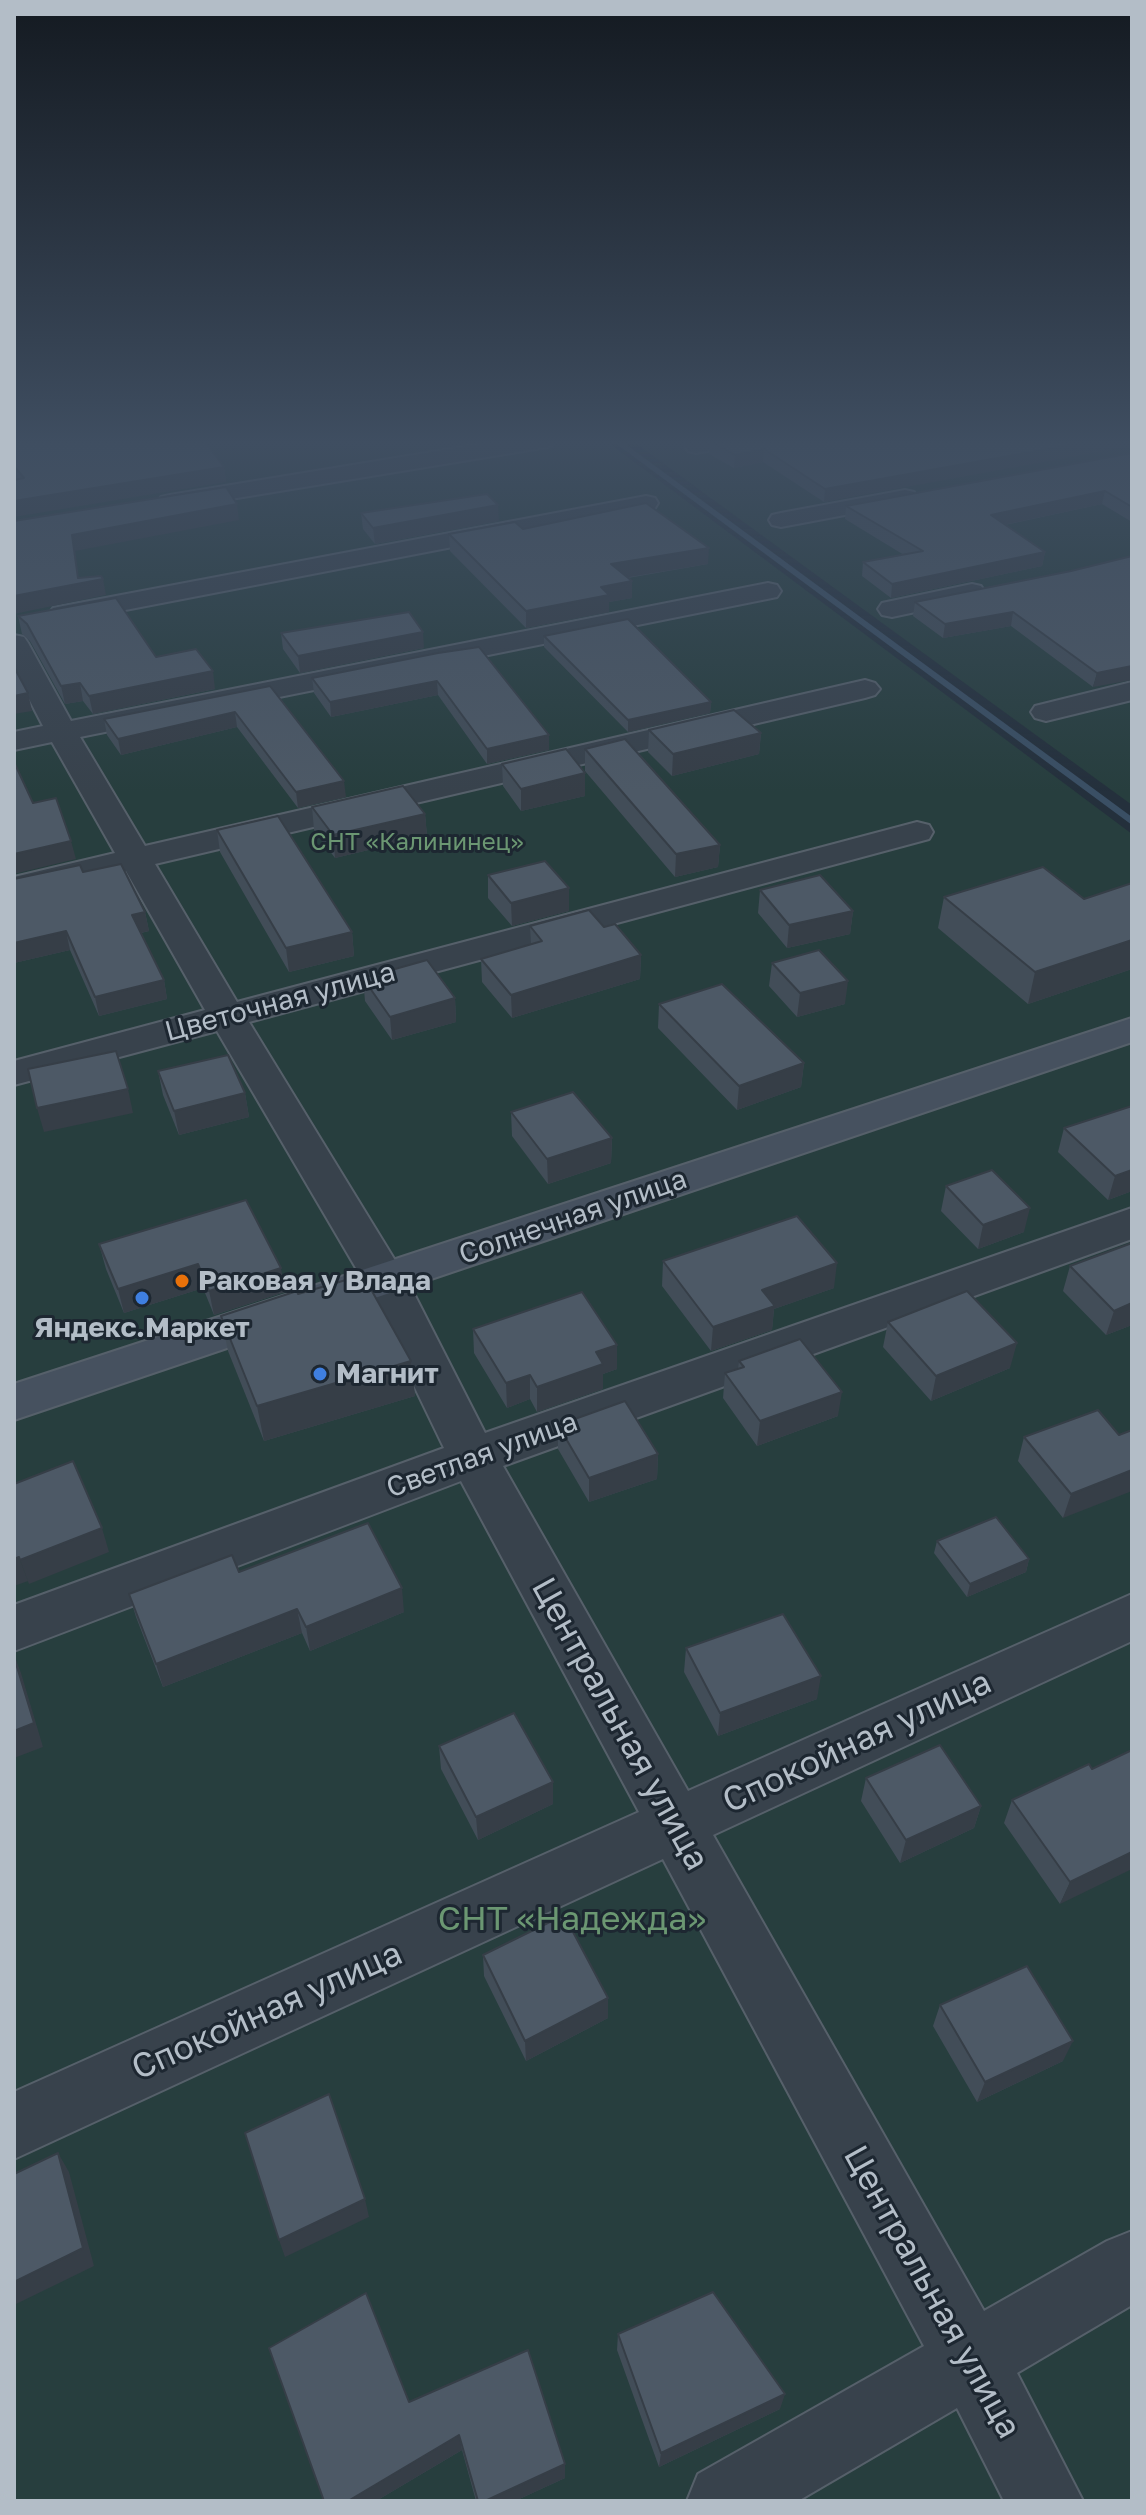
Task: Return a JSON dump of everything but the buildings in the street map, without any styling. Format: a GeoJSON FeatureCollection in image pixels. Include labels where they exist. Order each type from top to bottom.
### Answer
{"type":"FeatureCollection","features":[{"type":"Feature","properties":{"kind":"street"},"geometry":{"type":"LineString","coordinates":[[26,626],[372,557]]}},
{"type":"Feature","properties":{"kind":"street"},"geometry":{"type":"LineString","coordinates":[[892,609],[997,586]]}},
{"type":"Feature","properties":{"kind":"street"},"geometry":{"type":"LineString","coordinates":[[14,741],[768,591]]}},
{"type":"Feature","properties":{"kind":"street","name":"Центральная улица"},"geometry":{"type":"LineString","coordinates":[[26,626],[61,731],[385,1280],[473,1457],[971,2360],[1045,2501]]}},
{"type":"Feature","properties":{"kind":"street"},"geometry":{"type":"LineString","coordinates":[[14,887],[865,689]]}},
{"type":"Feature","properties":{"kind":"street"},"geometry":{"type":"LineString","coordinates":[[1046,712],[1132,691]]}},
{"type":"Feature","properties":{"kind":"street","name":"Цветочная улица"},"geometry":{"type":"LineString","coordinates":[[14,1073],[917,832]]}},
{"type":"Feature","properties":{"kind":"street","name":"Солнечная улица"},"geometry":{"type":"LineString","coordinates":[[14,1402],[1132,1029]]}},
{"type":"Feature","properties":{"kind":"street","name":"Светлая улица"},"geometry":{"type":"LineString","coordinates":[[14,1628],[473,1457],[1132,1223]]}},
{"type":"Feature","properties":{"kind":"street","name":"Спокойная улица"},"geometry":{"type":"LineString","coordinates":[[14,2126],[1132,1616]]}},
{"type":"Feature","properties":{"kind":"street"},"geometry":{"type":"LineString","coordinates":[[725,2501],[1132,2266]]}},
{"type":"Feature","properties":{"kind":"green space","name":"СНТ «Надежда»"},"geometry":{"type":"Polygon","coordinates":[[[14,557],[762,557],[1132,834],[1132,2501],[14,2501],[14,557]]]}},
{"type":"Feature","properties":{"kind":"green space"},"geometry":{"type":"Polygon","coordinates":[[[792,557],[1132,557],[1132,805],[792,557]]]}},
{"type":"Feature","properties":{"kind":"waterway"},"geometry":{"type":"LineString","coordinates":[[774,557],[1132,822]]}},
{"type":"Feature","properties":{"kind":"place","name":"Раковая у Влада"},"geometry":{"type":"Point","coordinates":[182,1281]}},
{"type":"Feature","properties":{"kind":"place","name":"Яндекс.Маркет"},"geometry":{"type":"Point","coordinates":[142,1298]}},
{"type":"Feature","properties":{"kind":"place","name":"Магнит"},"geometry":{"type":"Point","coordinates":[320,1374]}},
{"type":"Feature","properties":{"kind":"park label","name":"СНТ «Калининец»"},"geometry":{"type":"Point","coordinates":[417,842]}}]}
